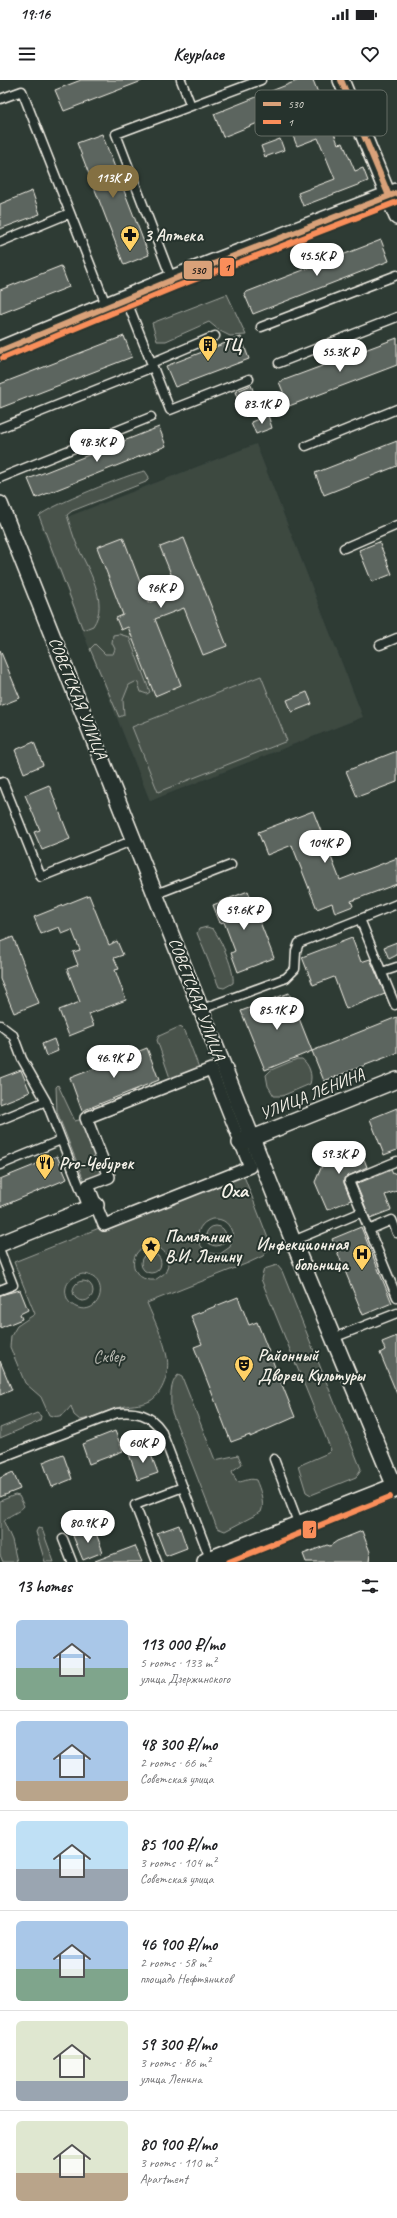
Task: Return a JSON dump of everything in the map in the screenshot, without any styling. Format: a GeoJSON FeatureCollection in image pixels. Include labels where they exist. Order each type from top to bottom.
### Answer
{"type":"FeatureCollection","features":[{"type":"Feature","properties":{"kind":"street"},"geometry":{"type":"LineString","coordinates":[[341,80],[346,90]]}},
{"type":"Feature","properties":{"kind":"street"},"geometry":{"type":"LineString","coordinates":[[367,136],[393,194],[397,217]]}},
{"type":"Feature","properties":{"kind":"street"},"geometry":{"type":"LineString","coordinates":[[0,351],[172,280],[393,194]]}},
{"type":"Feature","properties":{"kind":"street","name":"СОВЕТСКАЯ УЛИЦА"},"geometry":{"type":"LineString","coordinates":[[0,504],[202,1009],[246,1141],[293,1241],[396,1489]]}},
{"type":"Feature","properties":{"kind":"street"},"geometry":{"type":"LineString","coordinates":[[211,1068],[246,1141],[250,1167],[104,1225],[92,1206],[88,1185],[109,1177],[86,1118],[211,1068]]}},
{"type":"Feature","properties":{"kind":"street","name":"УЛИЦА ЛЕНИНА"},"geometry":{"type":"LineString","coordinates":[[246,1141],[397,1080]]}},
{"type":"Feature","properties":{"kind":"street"},"geometry":{"type":"LineString","coordinates":[[0,1244],[92,1206]]}},
{"type":"Feature","properties":{"kind":"street"},"geometry":{"type":"LineString","coordinates":[[209,1561],[299,1524],[396,1489]]}},
{"type":"Feature","properties":{"kind":"lane"},"geometry":{"type":"LineString","coordinates":[[181,80],[191,106]]}},
{"type":"Feature","properties":{"kind":"lane"},"geometry":{"type":"LineString","coordinates":[[172,280],[116,134],[261,80]]}},
{"type":"Feature","properties":{"kind":"lane"},"geometry":{"type":"LineString","coordinates":[[0,99],[22,91],[106,307]]}},
{"type":"Feature","properties":{"kind":"lane"},"geometry":{"type":"LineString","coordinates":[[0,242],[70,213]]}},
{"type":"Feature","properties":{"kind":"lane"},"geometry":{"type":"LineString","coordinates":[[261,327],[397,275]]}},
{"type":"Feature","properties":{"kind":"lane"},"geometry":{"type":"LineString","coordinates":[[126,300],[170,410],[249,379]]}},
{"type":"Feature","properties":{"kind":"lane"},"geometry":{"type":"LineString","coordinates":[[279,363],[397,317]]}},
{"type":"Feature","properties":{"kind":"lane"},"geometry":{"type":"LineString","coordinates":[[0,428],[152,365],[215,336]]}},
{"type":"Feature","properties":{"kind":"lane"},"geometry":{"type":"LineString","coordinates":[[306,446],[397,409]]}},
{"type":"Feature","properties":{"kind":"lane"},"geometry":{"type":"LineString","coordinates":[[0,478],[151,417]]}},
{"type":"Feature","properties":{"kind":"lane"},"geometry":{"type":"LineString","coordinates":[[344,548],[397,526]]}},
{"type":"Feature","properties":{"kind":"lane"},"geometry":{"type":"LineString","coordinates":[[380,645],[397,638]]}},
{"type":"Feature","properties":{"kind":"lane"},"geometry":{"type":"LineString","coordinates":[[0,783],[3,782],[41,877],[134,840]]}},
{"type":"Feature","properties":{"kind":"lane"},"geometry":{"type":"LineString","coordinates":[[156,894],[231,865]]}},
{"type":"Feature","properties":{"kind":"lane"},"geometry":{"type":"LineString","coordinates":[[202,1009],[286,978],[295,969],[296,951],[299,943],[397,904]]}},
{"type":"Feature","properties":{"kind":"lane"},"geometry":{"type":"LineString","coordinates":[[360,919],[396,1005]]}},
{"type":"Feature","properties":{"kind":"lane"},"geometry":{"type":"LineString","coordinates":[[382,972],[397,967]]}},
{"type":"Feature","properties":{"kind":"lane"},"geometry":{"type":"LineString","coordinates":[[0,1025],[12,1035],[22,1059],[46,1101],[61,1140],[92,1206]]}},
{"type":"Feature","properties":{"kind":"lane"},"geometry":{"type":"LineString","coordinates":[[0,1120],[46,1101]]}},
{"type":"Feature","properties":{"kind":"lane"},"geometry":{"type":"LineString","coordinates":[[0,1165],[61,1140]]}},
{"type":"Feature","properties":{"kind":"lane"},"geometry":{"type":"LineString","coordinates":[[397,1161],[349,1181],[397,1297]]}},
{"type":"Feature","properties":{"kind":"lane"},"geometry":{"type":"LineString","coordinates":[[293,1241],[362,1212]]}},
{"type":"Feature","properties":{"kind":"lane"},"geometry":{"type":"LineString","coordinates":[[369,1230],[392,1220],[397,1233]]}},
{"type":"Feature","properties":{"kind":"lane"},"geometry":{"type":"LineString","coordinates":[[0,1251],[14,1285],[0,1290]]}},
{"type":"Feature","properties":{"kind":"lane"},"geometry":{"type":"LineString","coordinates":[[333,1338],[397,1312]]}},
{"type":"Feature","properties":{"kind":"lane"},"geometry":{"type":"LineString","coordinates":[[0,1458],[117,1413],[129,1412],[149,1416],[161,1430],[209,1561]]}},
{"type":"Feature","properties":{"kind":"lane"},"geometry":{"type":"LineString","coordinates":[[274,1459],[299,1524]]}},
{"type":"Feature","properties":{"kind":"lane"},"geometry":{"type":"LineString","coordinates":[[158,1562],[136,1505],[183,1487]]}},
{"type":"Feature","properties":{"kind":"lane"},"geometry":{"type":"LineString","coordinates":[[63,1538],[72,1562]]}},
{"type":"Feature","properties":{"kind":"shaded area"},"geometry":{"type":"Polygon","coordinates":[[[256,444],[363,717],[150,801],[41,527],[256,444]]]}},
{"type":"Feature","properties":{"kind":"green space"},"geometry":{"type":"Polygon","coordinates":[[[227,294],[246,335],[230,336],[220,331],[209,322],[166,341],[157,341],[152,323],[227,294]]]}},
{"type":"Feature","properties":{"kind":"green space"},"geometry":{"type":"Polygon","coordinates":[[[145,471],[149,477],[146,482],[72,511],[67,515],[76,542],[91,574],[98,596],[98,617],[93,626],[83,630],[39,516],[57,505],[145,471]]]}},
{"type":"Feature","properties":{"kind":"green space"},"geometry":{"type":"Polygon","coordinates":[[[119,634],[129,637],[150,692],[147,694],[141,692],[138,683],[135,682],[129,685],[123,700],[124,715],[119,717],[90,649],[95,644],[105,654],[113,654],[115,649],[112,643],[113,635],[119,634]]]}},
{"type":"Feature","properties":{"kind":"green space"},"geometry":{"type":"Polygon","coordinates":[[[261,676],[287,741],[158,792],[132,727],[261,676]]]}},
{"type":"Feature","properties":{"kind":"green space"},"geometry":{"type":"Polygon","coordinates":[[[207,927],[213,929],[216,934],[227,955],[232,971],[233,983],[224,988],[219,987],[197,933],[199,929],[207,927]]]}},
{"type":"Feature","properties":{"kind":"green space"},"geometry":{"type":"Polygon","coordinates":[[[179,1027],[185,1031],[201,1073],[172,1084],[157,1040],[159,1036],[179,1027]]]}},
{"type":"Feature","properties":{"kind":"green space"},"geometry":{"type":"Polygon","coordinates":[[[297,1059],[302,1059],[308,1067],[311,1073],[310,1084],[282,1096],[274,1096],[268,1086],[266,1075],[271,1070],[297,1059]]]}},
{"type":"Feature","properties":{"kind":"green space"},"geometry":{"type":"Polygon","coordinates":[[[58,1085],[75,1121],[86,1118],[109,1177],[85,1183],[57,1112],[56,1087],[58,1085]]]}},
{"type":"Feature","properties":{"kind":"green space","name":"Сквер"},"geometry":{"type":"Polygon","coordinates":[[[242,1171],[271,1246],[263,1256],[248,1263],[147,1303],[166,1350],[168,1363],[162,1388],[155,1398],[146,1403],[122,1407],[80,1420],[74,1415],[71,1406],[62,1415],[49,1415],[41,1397],[25,1383],[10,1347],[11,1336],[17,1326],[35,1314],[14,1262],[242,1171]],[[212,1219],[200,1228],[198,1240],[205,1250],[220,1254],[230,1247],[233,1235],[226,1222],[212,1219]],[[148,1245],[136,1254],[134,1260],[136,1272],[147,1279],[155,1280],[165,1273],[168,1263],[166,1254],[159,1247],[154,1246],[148,1245]],[[83,1274],[71,1279],[67,1285],[66,1293],[70,1303],[76,1307],[84,1309],[91,1307],[97,1302],[100,1296],[100,1289],[98,1282],[92,1277],[83,1274]]]}},
{"type":"Feature","properties":{"kind":"green space"},"geometry":{"type":"Polygon","coordinates":[[[212,1226],[220,1226],[226,1232],[226,1240],[220,1246],[212,1246],[206,1240],[206,1232],[212,1226]]]}},
{"type":"Feature","properties":{"kind":"green space"},"geometry":{"type":"Polygon","coordinates":[[[151,1253],[158,1256],[161,1263],[158,1270],[151,1273],[144,1270],[141,1263],[144,1256],[151,1253]]]}},
{"type":"Feature","properties":{"kind":"green space"},"geometry":{"type":"Polygon","coordinates":[[[277,1265],[282,1271],[361,1469],[356,1477],[311,1495],[306,1492],[298,1466],[328,1453],[331,1450],[261,1279],[264,1269],[277,1265]]]}},
{"type":"Feature","properties":{"kind":"green space"},"geometry":{"type":"Polygon","coordinates":[[[83,1281],[90,1284],[93,1291],[90,1298],[83,1301],[76,1298],[73,1291],[76,1284],[83,1281]]]}},
{"type":"Feature","properties":{"kind":"green space"},"geometry":{"type":"Polygon","coordinates":[[[178,1375],[182,1377],[215,1460],[238,1455],[242,1464],[232,1471],[236,1481],[241,1482],[250,1479],[256,1480],[260,1492],[262,1500],[261,1512],[225,1531],[217,1528],[171,1410],[172,1387],[178,1375]]]}},
{"type":"Feature","properties":{"kind":"green space"},"geometry":{"type":"Polygon","coordinates":[[[37,1413],[41,1416],[40,1421],[0,1438],[0,1428],[37,1413]]]}},
{"type":"Feature","properties":{"kind":"green space"},"geometry":{"type":"Polygon","coordinates":[[[15,1495],[19,1496],[24,1506],[19,1511],[8,1517],[4,1522],[12,1540],[17,1562],[3,1562],[0,1555],[0,1501],[15,1495]]]}},
{"type":"Feature","properties":{"kind":"green space"},"geometry":{"type":"Polygon","coordinates":[[[38,1528],[42,1529],[54,1562],[45,1562],[36,1532],[38,1528]]]}},
{"type":"Feature","properties":{"kind":"building"},"geometry":{"type":"Polygon","coordinates":[[[81,80],[142,81],[64,111],[55,90],[81,80]]]}},
{"type":"Feature","properties":{"kind":"building"},"geometry":{"type":"Polygon","coordinates":[[[299,80],[313,80],[317,90],[274,90],[299,80]]]}},
{"type":"Feature","properties":{"kind":"building"},"geometry":{"type":"Polygon","coordinates":[[[255,98],[255,124],[223,137],[214,114],[255,98]]]}},
{"type":"Feature","properties":{"kind":"building"},"geometry":{"type":"Polygon","coordinates":[[[102,134],[149,255],[124,265],[77,143],[102,134]]]}},
{"type":"Feature","properties":{"kind":"building"},"geometry":{"type":"Polygon","coordinates":[[[293,136],[335,136],[338,144],[343,143],[355,171],[363,168],[368,181],[303,206],[298,193],[335,179],[318,138],[297,146],[293,136]]]}},
{"type":"Feature","properties":{"kind":"building"},"geometry":{"type":"Polygon","coordinates":[[[280,139],[284,150],[265,157],[261,146],[280,139]]]}},
{"type":"Feature","properties":{"kind":"building"},"geometry":{"type":"Polygon","coordinates":[[[32,191],[40,214],[0,229],[0,204],[32,191]]]}},
{"type":"Feature","properties":{"kind":"building"},"geometry":{"type":"Polygon","coordinates":[[[381,240],[389,261],[253,314],[244,293],[381,240]]]}},
{"type":"Feature","properties":{"kind":"building"},"geometry":{"type":"Polygon","coordinates":[[[61,266],[69,287],[0,314],[0,290],[61,266]]]}},
{"type":"Feature","properties":{"kind":"building"},"geometry":{"type":"Polygon","coordinates":[[[124,336],[132,357],[0,408],[0,384],[124,336]]]}},
{"type":"Feature","properties":{"kind":"building","name":"ТЦ"},"geometry":{"type":"Polygon","coordinates":[[[241,337],[249,359],[175,387],[166,366],[241,337]]]}},
{"type":"Feature","properties":{"kind":"building"},"geometry":{"type":"Polygon","coordinates":[[[397,338],[397,365],[289,406],[279,382],[397,338]]]}},
{"type":"Feature","properties":{"kind":"building"},"geometry":{"type":"Polygon","coordinates":[[[251,385],[256,398],[240,404],[235,392],[251,385]]]}},
{"type":"Feature","properties":{"kind":"building"},"geometry":{"type":"Polygon","coordinates":[[[268,415],[272,428],[256,434],[251,422],[268,415]]]}},
{"type":"Feature","properties":{"kind":"building"},"geometry":{"type":"Polygon","coordinates":[[[159,427],[166,446],[36,498],[28,479],[159,427]]]}},
{"type":"Feature","properties":{"kind":"building"},"geometry":{"type":"Polygon","coordinates":[[[397,441],[397,466],[324,495],[315,473],[397,441]]]}},
{"type":"Feature","properties":{"kind":"building"},"geometry":{"type":"Polygon","coordinates":[[[123,537],[148,603],[178,591],[160,547],[184,538],[227,646],[203,655],[184,608],[155,619],[181,685],[155,696],[128,627],[121,630],[116,618],[123,615],[97,547],[123,537]]]}},
{"type":"Feature","properties":{"kind":"building"},"geometry":{"type":"Polygon","coordinates":[[[379,542],[392,574],[372,582],[359,550],[379,542]]]}},
{"type":"Feature","properties":{"kind":"building"},"geometry":{"type":"Polygon","coordinates":[[[0,650],[20,698],[0,706],[0,650]]]}},
{"type":"Feature","properties":{"kind":"building"},"geometry":{"type":"Polygon","coordinates":[[[307,692],[312,704],[292,712],[287,700],[307,692]]]}},
{"type":"Feature","properties":{"kind":"building"},"geometry":{"type":"Polygon","coordinates":[[[34,742],[43,765],[24,773],[15,750],[34,742]]]}},
{"type":"Feature","properties":{"kind":"building"},"geometry":{"type":"Polygon","coordinates":[[[397,751],[397,782],[357,797],[346,771],[397,751]]]}},
{"type":"Feature","properties":{"kind":"building"},"geometry":{"type":"Polygon","coordinates":[[[49,785],[70,839],[42,850],[34,832],[40,830],[25,795],[49,785]]]}},
{"type":"Feature","properties":{"kind":"building"},"geometry":{"type":"Polygon","coordinates":[[[313,811],[340,880],[397,858],[397,884],[351,901],[353,906],[335,913],[332,903],[317,909],[292,845],[267,855],[258,832],[313,811]]]}},
{"type":"Feature","properties":{"kind":"building"},"geometry":{"type":"Polygon","coordinates":[[[248,891],[274,958],[238,972],[231,953],[235,951],[224,922],[220,923],[213,905],[248,891]]]}},
{"type":"Feature","properties":{"kind":"building"},"geometry":{"type":"Polygon","coordinates":[[[89,895],[109,945],[117,941],[123,955],[114,958],[119,969],[115,970],[126,1000],[89,1014],[94,1026],[69,1036],[59,1010],[80,1002],[67,969],[78,965],[73,952],[80,950],[72,930],[62,934],[59,927],[41,934],[34,917],[89,895]]]}},
{"type":"Feature","properties":{"kind":"building"},"geometry":{"type":"Polygon","coordinates":[[[13,937],[39,1003],[14,1013],[0,979],[0,942],[13,937]]]}},
{"type":"Feature","properties":{"kind":"building"},"geometry":{"type":"Polygon","coordinates":[[[352,938],[361,962],[370,959],[385,994],[346,1009],[334,977],[313,985],[302,957],[352,938]]]}},
{"type":"Feature","properties":{"kind":"building"},"geometry":{"type":"Polygon","coordinates":[[[397,942],[397,955],[389,959],[384,947],[397,942]]]}},
{"type":"Feature","properties":{"kind":"building"},"geometry":{"type":"Polygon","coordinates":[[[289,993],[312,1051],[265,1070],[241,1011],[289,993]]]}},
{"type":"Feature","properties":{"kind":"building"},"geometry":{"type":"Polygon","coordinates":[[[397,1017],[397,1053],[324,1081],[312,1051],[397,1017]]]}},
{"type":"Feature","properties":{"kind":"building"},"geometry":{"type":"Polygon","coordinates":[[[54,1039],[58,1051],[46,1056],[42,1044],[54,1039]]]}},
{"type":"Feature","properties":{"kind":"building"},"geometry":{"type":"Polygon","coordinates":[[[147,1048],[159,1080],[82,1111],[70,1078],[147,1048]]]}},
{"type":"Feature","properties":{"kind":"building"},"geometry":{"type":"Polygon","coordinates":[[[21,1070],[30,1092],[0,1104],[0,1078],[21,1070]]]}},
{"type":"Feature","properties":{"kind":"building"},"geometry":{"type":"Polygon","coordinates":[[[397,1108],[397,1150],[384,1155],[370,1119],[397,1108]]]}},
{"type":"Feature","properties":{"kind":"building"},"geometry":{"type":"Polygon","coordinates":[[[358,1143],[367,1167],[344,1178],[344,1183],[351,1200],[327,1210],[315,1182],[327,1154],[358,1143]]]}},
{"type":"Feature","properties":{"kind":"building"},"geometry":{"type":"Polygon","coordinates":[[[57,1156],[67,1179],[0,1207],[0,1179],[57,1156]]]}},
{"type":"Feature","properties":{"kind":"building"},"geometry":{"type":"Polygon","coordinates":[[[391,1170],[393,1174],[397,1172],[397,1191],[385,1195],[391,1210],[370,1218],[356,1184],[391,1170]]]}},
{"type":"Feature","properties":{"kind":"building","name":"Инфекционная больница"},"geometry":{"type":"Polygon","coordinates":[[[361,1227],[392,1303],[363,1315],[332,1239],[361,1227]]]}},
{"type":"Feature","properties":{"kind":"building"},"geometry":{"type":"Polygon","coordinates":[[[20,1290],[28,1310],[20,1314],[22,1319],[0,1328],[0,1295],[20,1290]]]}},
{"type":"Feature","properties":{"kind":"building","name":"Районный Дворец Культуры"},"geometry":{"type":"Polygon","coordinates":[[[238,1297],[249,1325],[257,1322],[295,1417],[250,1437],[250,1435],[231,1442],[194,1347],[202,1344],[191,1316],[238,1297]]]}},
{"type":"Feature","properties":{"kind":"building"},"geometry":{"type":"Polygon","coordinates":[[[397,1336],[397,1394],[380,1353],[385,1350],[382,1342],[397,1336]]]}},
{"type":"Feature","properties":{"kind":"building"},"geometry":{"type":"Polygon","coordinates":[[[0,1361],[12,1390],[0,1395],[0,1361]]]}},
{"type":"Feature","properties":{"kind":"building"},"geometry":{"type":"Polygon","coordinates":[[[115,1431],[123,1451],[89,1464],[82,1444],[115,1431]]]}},
{"type":"Feature","properties":{"kind":"building"},"geometry":{"type":"Polygon","coordinates":[[[148,1447],[158,1473],[138,1480],[129,1454],[148,1447]]]}},
{"type":"Feature","properties":{"kind":"building"},"geometry":{"type":"Polygon","coordinates":[[[63,1454],[72,1479],[52,1487],[43,1462],[63,1454]]]}},
{"type":"Feature","properties":{"kind":"building"},"geometry":{"type":"Polygon","coordinates":[[[13,1472],[20,1489],[0,1497],[0,1478],[13,1472]]]}},
{"type":"Feature","properties":{"kind":"building"},"geometry":{"type":"Polygon","coordinates":[[[179,1525],[187,1548],[166,1556],[157,1533],[179,1525]]]}},
{"type":"Feature","properties":{"kind":"building"},"geometry":{"type":"Polygon","coordinates":[[[94,1528],[103,1552],[83,1560],[73,1536],[94,1528]]]}},
{"type":"Feature","properties":{"kind":"building"},"geometry":{"type":"Polygon","coordinates":[[[362,1531],[370,1552],[369,1562],[306,1562],[303,1554],[327,1545],[330,1546],[337,1541],[362,1531]]]}},
{"type":"Feature","properties":{"kind":"building"},"geometry":{"type":"Polygon","coordinates":[[[135,1546],[142,1562],[95,1562],[95,1561],[135,1546]]]}},
{"type":"Feature","properties":{"kind":"transit line","name":"530"},"geometry":{"type":"LineString","coordinates":[[341,80],[345,90]]}},
{"type":"Feature","properties":{"kind":"transit line","name":"530"},"geometry":{"type":"LineString","coordinates":[[364,136],[389,196]]}},
{"type":"Feature","properties":{"kind":"transit line","name":"530"},"geometry":{"type":"LineString","coordinates":[[0,351],[172,280],[397,193]]}},
{"type":"Feature","properties":{"kind":"transit line","name":"1"},"geometry":{"type":"LineString","coordinates":[[3,358],[175,287],[397,202]]}},
{"type":"Feature","properties":{"kind":"transit line","name":"1"},"geometry":{"type":"LineString","coordinates":[[229,1562],[390,1497]]}},
{"type":"Feature","properties":{"kind":"place","name":"3 Аптека"},"geometry":{"type":"Point","coordinates":[130,252]}},
{"type":"Feature","properties":{"kind":"place","name":"ТЦ"},"geometry":{"type":"Point","coordinates":[208,362]}},
{"type":"Feature","properties":{"kind":"place","name":"Pro-Чебурек"},"geometry":{"type":"Point","coordinates":[45,1180]}},
{"type":"Feature","properties":{"kind":"place","name":"Памятник В.И. Ленину"},"geometry":{"type":"Point","coordinates":[151,1263]}},
{"type":"Feature","properties":{"kind":"place","name":"Инфекционная больница"},"geometry":{"type":"Point","coordinates":[362,1271]}},
{"type":"Feature","properties":{"kind":"place","name":"Районный Дворец Культуры"},"geometry":{"type":"Point","coordinates":[244,1382]}},
{"type":"Feature","properties":{"kind":"district","name":"Оха"},"geometry":{"type":"Point","coordinates":[234,1190]}}]}
